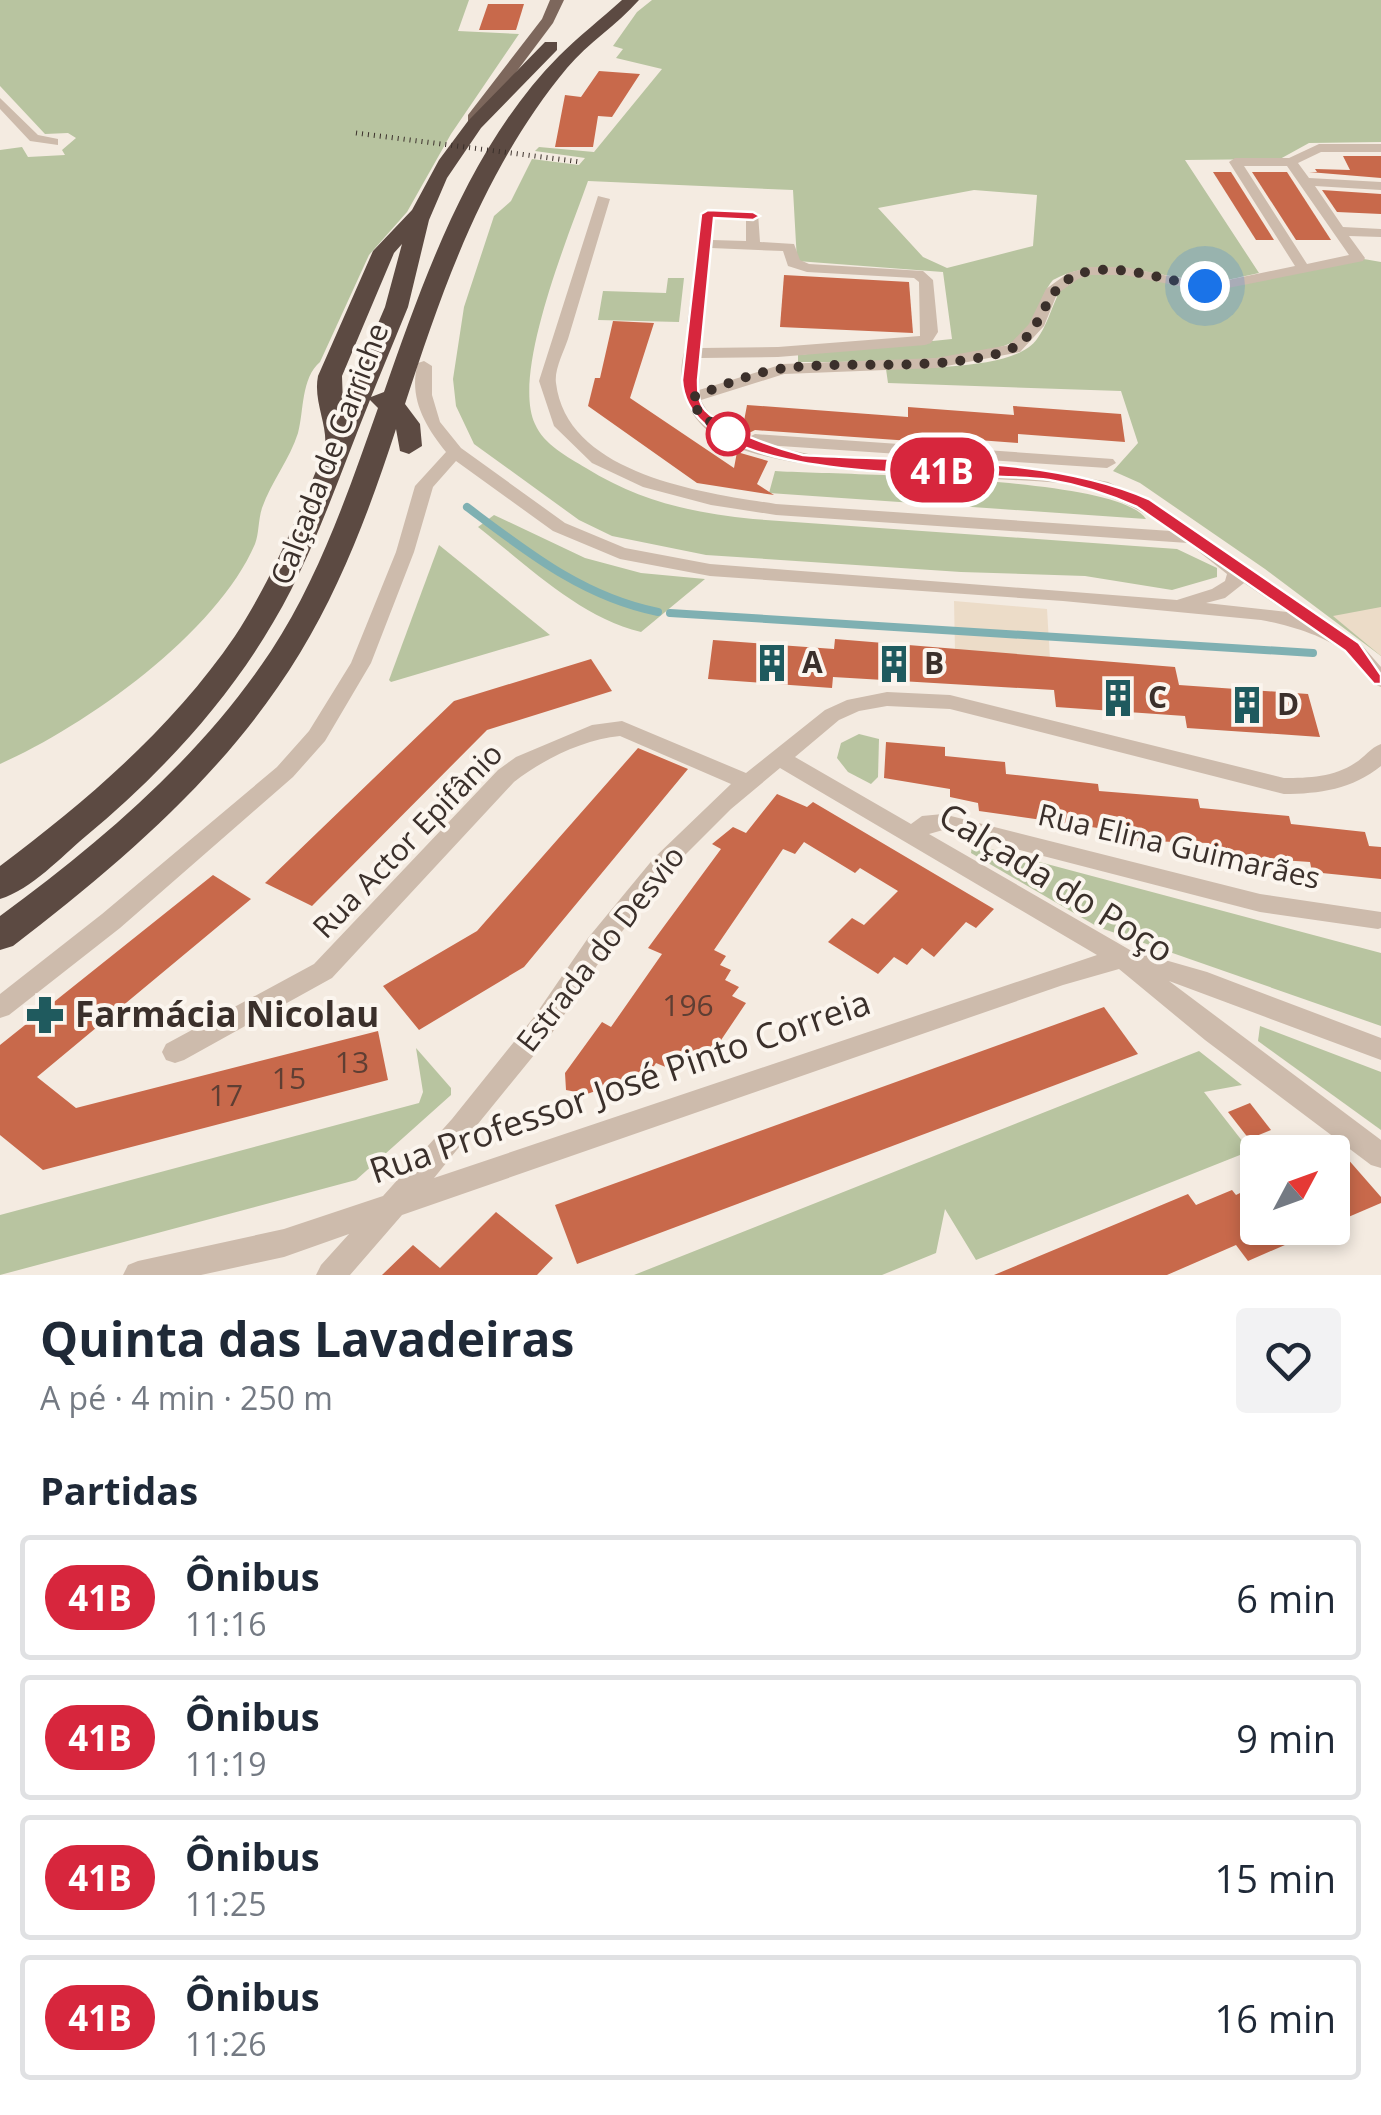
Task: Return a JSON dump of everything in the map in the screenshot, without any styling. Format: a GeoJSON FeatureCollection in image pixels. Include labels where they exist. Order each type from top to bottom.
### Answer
{"type":"FeatureCollection","features":[{"type":"Feature","properties":{"kind":"highway","name":"Calçada de Carriche"},"geometry":{"type":"LineString","coordinates":[[0,936],[73,882],[156,808],[230,732],[270,678],[314,604],[336,556],[465,205],[518,115],[570,52],[631,0]]}},
{"type":"Feature","properties":{"kind":"highway","name":"Calçada de Carriche"},"geometry":{"type":"LineString","coordinates":[[0,885],[155,755],[200,706],[242,648],[274,595],[338,449],[401,293],[418,216],[444,164],[565,31]]}},
{"type":"Feature","properties":{"kind":"highway"},"geometry":{"type":"LineString","coordinates":[[338,449],[340,433],[328,389],[384,251],[418,216]]}},
{"type":"Feature","properties":{"kind":"highway"},"geometry":{"type":"LineString","coordinates":[[424,366],[424,334],[432,289]]}},
{"type":"Feature","properties":{"kind":"highway"},"geometry":{"type":"LineString","coordinates":[[341,352],[344,372],[393,406],[408,424],[409,446]]}},
{"type":"Feature","properties":{"kind":"main road"},"geometry":{"type":"LineString","coordinates":[[473,128],[476,114],[548,20],[558,0]]}},
{"type":"Feature","properties":{"kind":"street"},"geometry":{"type":"LineString","coordinates":[[0,102],[34,138],[54,142]]}},
{"type":"Feature","properties":{"kind":"street"},"geometry":{"type":"LineString","coordinates":[[1303,268],[1235,162],[1291,162],[1319,148],[1381,148]]}},
{"type":"Feature","properties":{"kind":"street"},"geometry":{"type":"LineString","coordinates":[[691,398],[783,369],[936,363],[1014,349],[1036,326],[1051,292],[1073,276],[1090,271],[1125,271],[1205,286],[1358,258],[1291,162]]}},
{"type":"Feature","properties":{"kind":"street"},"geometry":{"type":"LineString","coordinates":[[1305,182],[1381,186]]}},
{"type":"Feature","properties":{"kind":"street"},"geometry":{"type":"LineString","coordinates":[[603,199],[547,381],[548,401],[559,423],[590,452],[617,470],[681,494],[761,508],[1192,538]]}},
{"type":"Feature","properties":{"kind":"street"},"geometry":{"type":"LineString","coordinates":[[694,340],[778,352],[924,340],[930,332],[926,280],[918,274],[807,268],[793,264],[789,246],[704,249],[708,214],[753,216],[753,246]]}},
{"type":"Feature","properties":{"kind":"street"},"geometry":{"type":"LineString","coordinates":[[1340,231],[1381,232]]}},
{"type":"Feature","properties":{"kind":"street"},"geometry":{"type":"LineString","coordinates":[[701,272],[691,398],[700,415],[734,438],[781,456],[818,462],[1080,479],[1143,503],[1352,647],[1381,680]]}},
{"type":"Feature","properties":{"kind":"street"},"geometry":{"type":"LineString","coordinates":[[424,366],[424,395],[432,423],[455,452],[559,526],[586,541],[648,560],[710,570],[1167,604],[1295,620],[1352,647]]}},
{"type":"Feature","properties":{"kind":"street"},"geometry":{"type":"LineString","coordinates":[[734,438],[1107,463]]}},
{"type":"Feature","properties":{"kind":"street"},"geometry":{"type":"LineString","coordinates":[[0,1008],[285,772],[340,704],[390,596],[424,486],[455,452]]}},
{"type":"Feature","properties":{"kind":"street"},"geometry":{"type":"LineString","coordinates":[[1167,604],[1206,597],[1234,584],[1238,574],[1224,560]]}},
{"type":"Feature","properties":{"kind":"street","name":"Estrada do Desvio"},"geometry":{"type":"LineString","coordinates":[[331,1275],[396,1204],[543,1025],[597,946],[662,864],[723,802],[832,715],[854,705],[888,699],[950,702],[1284,786],[1329,784],[1354,774],[1381,752]]}},
{"type":"Feature","properties":{"kind":"street","name":"Rua Actor Epifânio"},"geometry":{"type":"LineString","coordinates":[[175,1052],[323,970],[506,776],[545,752],[600,730],[622,728],[748,782]]}},
{"type":"Feature","properties":{"kind":"street","name":"Calçada do Poço"},"geometry":{"type":"LineString","coordinates":[[778,758],[1123,958],[1214,1032],[1381,1156]]}},
{"type":"Feature","properties":{"kind":"street","name":"Rua Elina Guimarães"},"geometry":{"type":"LineString","coordinates":[[912,834],[930,822],[957,824],[1260,903],[1378,920]]}},
{"type":"Feature","properties":{"kind":"street"},"geometry":{"type":"LineString","coordinates":[[1123,958],[1198,980],[1381,1048]]}},
{"type":"Feature","properties":{"kind":"street","name":"Rua Professor José Pinto Correia"},"geometry":{"type":"LineString","coordinates":[[138,1275],[284,1243],[1061,975],[1123,958]]}},
{"type":"Feature","properties":{"kind":"green space"},"geometry":{"type":"Polygon","coordinates":[[[0,0],[469,0],[458,31],[519,34],[451,134],[407,212],[369,255],[320,362],[309,377],[295,443],[266,498],[255,544],[237,577],[211,611],[146,673],[71,726],[0,764],[0,150],[22,147],[28,157],[65,155],[62,150],[76,138],[68,133],[45,134],[0,86],[0,0]]]}},
{"type":"Feature","properties":{"kind":"green space"},"geometry":{"type":"Polygon","coordinates":[[[652,0],[1381,0],[1381,142],[1309,143],[1280,159],[1185,160],[1259,273],[1213,281],[1093,268],[1053,280],[1028,329],[1006,345],[916,360],[798,362],[798,355],[952,339],[943,272],[797,261],[793,190],[588,181],[545,304],[530,372],[535,424],[557,450],[626,489],[687,509],[753,519],[1177,549],[1217,568],[1217,577],[1172,590],[1085,576],[706,555],[612,536],[579,520],[474,444],[456,406],[453,379],[464,307],[494,216],[511,201],[532,159],[579,165],[585,158],[535,151],[539,147],[594,152],[662,69],[616,58],[623,49],[613,46],[637,12],[652,0]],[[974,190],[878,208],[923,257],[947,268],[1033,246],[1037,195],[974,190]]]}},
{"type":"Feature","properties":{"kind":"green space"},"geometry":{"type":"Polygon","coordinates":[[[1358,258],[1381,262],[1381,656],[1265,569],[1140,483],[1113,471],[1138,443],[1121,391],[888,383],[886,369],[989,362],[1026,349],[1037,339],[1048,318],[1057,297],[1051,292],[1068,279],[1087,273],[1126,274],[1206,286],[1358,258]]]}},
{"type":"Feature","properties":{"kind":"green space"},"geometry":{"type":"Polygon","coordinates":[[[668,278],[684,278],[679,322],[598,320],[603,291],[666,293],[668,278]]]}},
{"type":"Feature","properties":{"kind":"green space"},"geometry":{"type":"Polygon","coordinates":[[[775,471],[1032,486],[1085,493],[1125,504],[1146,519],[769,493],[775,471]]]}},
{"type":"Feature","properties":{"kind":"green space"},"geometry":{"type":"Polygon","coordinates":[[[494,515],[585,558],[641,573],[705,579],[641,632],[596,615],[575,602],[478,527],[494,515]]]}},
{"type":"Feature","properties":{"kind":"green space"},"geometry":{"type":"Polygon","coordinates":[[[439,545],[550,635],[391,682],[389,680],[439,545]]]}},
{"type":"Feature","properties":{"kind":"green space"},"geometry":{"type":"Polygon","coordinates":[[[859,734],[879,739],[878,777],[871,784],[848,772],[837,758],[841,743],[859,734]]]}},
{"type":"Feature","properties":{"kind":"green space"},"geometry":{"type":"Polygon","coordinates":[[[972,844],[1381,953],[1381,1026],[1098,927],[971,853],[972,844]]]}},
{"type":"Feature","properties":{"kind":"green space"},"geometry":{"type":"Polygon","coordinates":[[[1260,1026],[1381,1072],[1381,1130],[1258,1041],[1260,1026]]]}},
{"type":"Feature","properties":{"kind":"green space"},"geometry":{"type":"Polygon","coordinates":[[[416,1048],[451,1088],[451,1095],[356,1180],[0,1275],[0,1215],[419,1103],[423,1092],[416,1048]]]}},
{"type":"Feature","properties":{"kind":"green space"},"geometry":{"type":"Polygon","coordinates":[[[1199,1051],[1242,1085],[1204,1092],[1240,1138],[1240,1155],[976,1260],[945,1209],[936,1253],[882,1275],[634,1275],[1199,1051]]]}},
{"type":"Feature","properties":{"kind":"shaded area"},"geometry":{"type":"Polygon","coordinates":[[[954,601],[1047,609],[1050,659],[955,651],[954,601]]]}},
{"type":"Feature","properties":{"kind":"shaded area"},"geometry":{"type":"Polygon","coordinates":[[[1381,607],[1381,656],[1333,616],[1381,607]]]}},
{"type":"Feature","properties":{"kind":"building"},"geometry":{"type":"Polygon","coordinates":[[[488,4],[524,4],[516,30],[479,30],[488,4]]]}},
{"type":"Feature","properties":{"kind":"building"},"geometry":{"type":"Polygon","coordinates":[[[599,71],[640,74],[612,117],[598,116],[593,147],[555,147],[565,95],[581,97],[599,71]]]}},
{"type":"Feature","properties":{"kind":"building"},"geometry":{"type":"Polygon","coordinates":[[[1343,156],[1381,156],[1381,178],[1309,172],[1350,170],[1343,156]]]}},
{"type":"Feature","properties":{"kind":"building"},"geometry":{"type":"Polygon","coordinates":[[[1213,172],[1231,172],[1274,240],[1256,240],[1213,172]]]}},
{"type":"Feature","properties":{"kind":"building"},"geometry":{"type":"Polygon","coordinates":[[[1252,172],[1287,172],[1331,240],[1296,240],[1252,172]]]}},
{"type":"Feature","properties":{"kind":"building"},"geometry":{"type":"Polygon","coordinates":[[[1322,190],[1381,194],[1381,214],[1337,212],[1322,190]]]}},
{"type":"Feature","properties":{"kind":"building"},"geometry":{"type":"Polygon","coordinates":[[[784,275],[909,282],[913,333],[780,327],[784,275]]]}},
{"type":"Feature","properties":{"kind":"building"},"geometry":{"type":"Polygon","coordinates":[[[613,321],[654,323],[630,398],[734,468],[737,452],[768,461],[757,484],[774,495],[697,483],[588,406],[595,378],[600,378],[613,321]]]}},
{"type":"Feature","properties":{"kind":"building"},"geometry":{"type":"Polygon","coordinates":[[[747,405],[908,417],[908,407],[1014,415],[1013,406],[1121,414],[1125,442],[1018,434],[1018,443],[911,435],[911,441],[755,430],[747,434],[742,432],[747,405]]]}},
{"type":"Feature","properties":{"kind":"building"},"geometry":{"type":"Polygon","coordinates":[[[835,639],[1175,667],[1179,685],[1308,694],[1320,737],[1187,728],[1185,716],[1056,707],[1054,690],[833,677],[832,688],[708,679],[713,640],[834,649],[835,639]]]}},
{"type":"Feature","properties":{"kind":"building"},"geometry":{"type":"Polygon","coordinates":[[[591,659],[612,691],[487,730],[312,906],[265,883],[454,701],[591,659]]]}},
{"type":"Feature","properties":{"kind":"building"},"geometry":{"type":"Polygon","coordinates":[[[886,742],[945,747],[945,756],[1005,762],[1006,774],[1098,784],[1099,791],[1198,799],[1200,808],[1289,816],[1291,824],[1365,832],[1369,846],[1381,847],[1381,879],[1312,872],[1310,862],[1223,856],[1211,852],[1209,843],[1113,840],[1112,830],[979,811],[978,803],[950,797],[950,789],[884,778],[886,742]]]}},
{"type":"Feature","properties":{"kind":"building"},"geometry":{"type":"Polygon","coordinates":[[[638,748],[688,769],[524,967],[419,1030],[383,986],[477,931],[638,748]]]}},
{"type":"Feature","properties":{"kind":"building"},"geometry":{"type":"Polygon","coordinates":[[[777,794],[807,807],[813,802],[994,909],[976,928],[966,922],[934,957],[922,948],[907,965],[894,957],[878,974],[828,942],[852,918],[864,925],[898,891],[860,868],[855,873],[804,842],[795,854],[783,849],[714,950],[726,956],[720,965],[731,970],[725,980],[739,987],[732,996],[746,1003],[709,1058],[696,1053],[689,1064],[675,1057],[668,1068],[656,1063],[650,1072],[587,1094],[566,1090],[565,1073],[602,1022],[611,1027],[662,954],[648,948],[721,849],[712,844],[733,827],[746,833],[777,794]]]}},
{"type":"Feature","properties":{"kind":"building"},"geometry":{"type":"Polygon","coordinates":[[[213,875],[251,899],[37,1077],[76,1108],[378,1031],[388,1080],[43,1170],[0,1135],[0,1045],[213,875]]]}},
{"type":"Feature","properties":{"kind":"building"},"geometry":{"type":"Polygon","coordinates":[[[1104,1007],[1138,1054],[577,1264],[555,1205],[1104,1007]]]}},
{"type":"Feature","properties":{"kind":"building"},"geometry":{"type":"Polygon","coordinates":[[[1250,1103],[1271,1130],[1246,1135],[1228,1112],[1250,1103]]]}},
{"type":"Feature","properties":{"kind":"building"},"geometry":{"type":"Polygon","coordinates":[[[1350,1162],[1381,1197],[1381,1203],[1350,1216],[1350,1162]]]}},
{"type":"Feature","properties":{"kind":"building"},"geometry":{"type":"Polygon","coordinates":[[[1232,1190],[1236,1195],[1240,1193],[1240,1245],[1285,1245],[1248,1261],[1236,1245],[1167,1275],[994,1275],[1188,1194],[1196,1205],[1232,1190]]]}},
{"type":"Feature","properties":{"kind":"building"},"geometry":{"type":"Polygon","coordinates":[[[496,1212],[553,1258],[537,1275],[382,1275],[413,1245],[440,1268],[496,1212]]]}},
{"type":"Feature","properties":{"kind":"waterway"},"geometry":{"type":"LineString","coordinates":[[467,507],[580,584],[658,612]]}},
{"type":"Feature","properties":{"kind":"waterway"},"geometry":{"type":"LineString","coordinates":[[670,613],[1313,653]]}},
{"type":"Feature","properties":{"kind":"tunnel"},"geometry":{"type":"LineString","coordinates":[[701,272],[703,254]]}},
{"type":"Feature","properties":{"kind":"railway"},"geometry":{"type":"LineString","coordinates":[[356,133],[581,162]]}},
{"type":"Feature","properties":{"kind":"bus line","name":"41B"},"geometry":{"type":"LineString","coordinates":[[753,216],[708,214],[691,398],[700,415],[720,430],[758,448],[802,460],[849,466],[1047,475],[1106,487],[1143,503],[1352,647],[1381,680]]}},
{"type":"Feature","properties":{"kind":"place","name":"A"},"geometry":{"type":"Point","coordinates":[772,663]}},
{"type":"Feature","properties":{"kind":"place","name":"B"},"geometry":{"type":"Point","coordinates":[894,664]}},
{"type":"Feature","properties":{"kind":"place","name":"C"},"geometry":{"type":"Point","coordinates":[1118,698]}},
{"type":"Feature","properties":{"kind":"place","name":"D"},"geometry":{"type":"Point","coordinates":[1247,705]}},
{"type":"Feature","properties":{"kind":"place","name":"Farmácia Nicolau"},"geometry":{"type":"Point","coordinates":[45,1015]}},
{"type":"Feature","properties":{"kind":"route"},"geometry":{"type":"LineString","coordinates":[[728,434],[734,438],[700,415],[691,398],[783,369],[936,363],[1014,349],[1036,326],[1051,292],[1061,282],[1090,271],[1125,271],[1205,286]]}}]}
